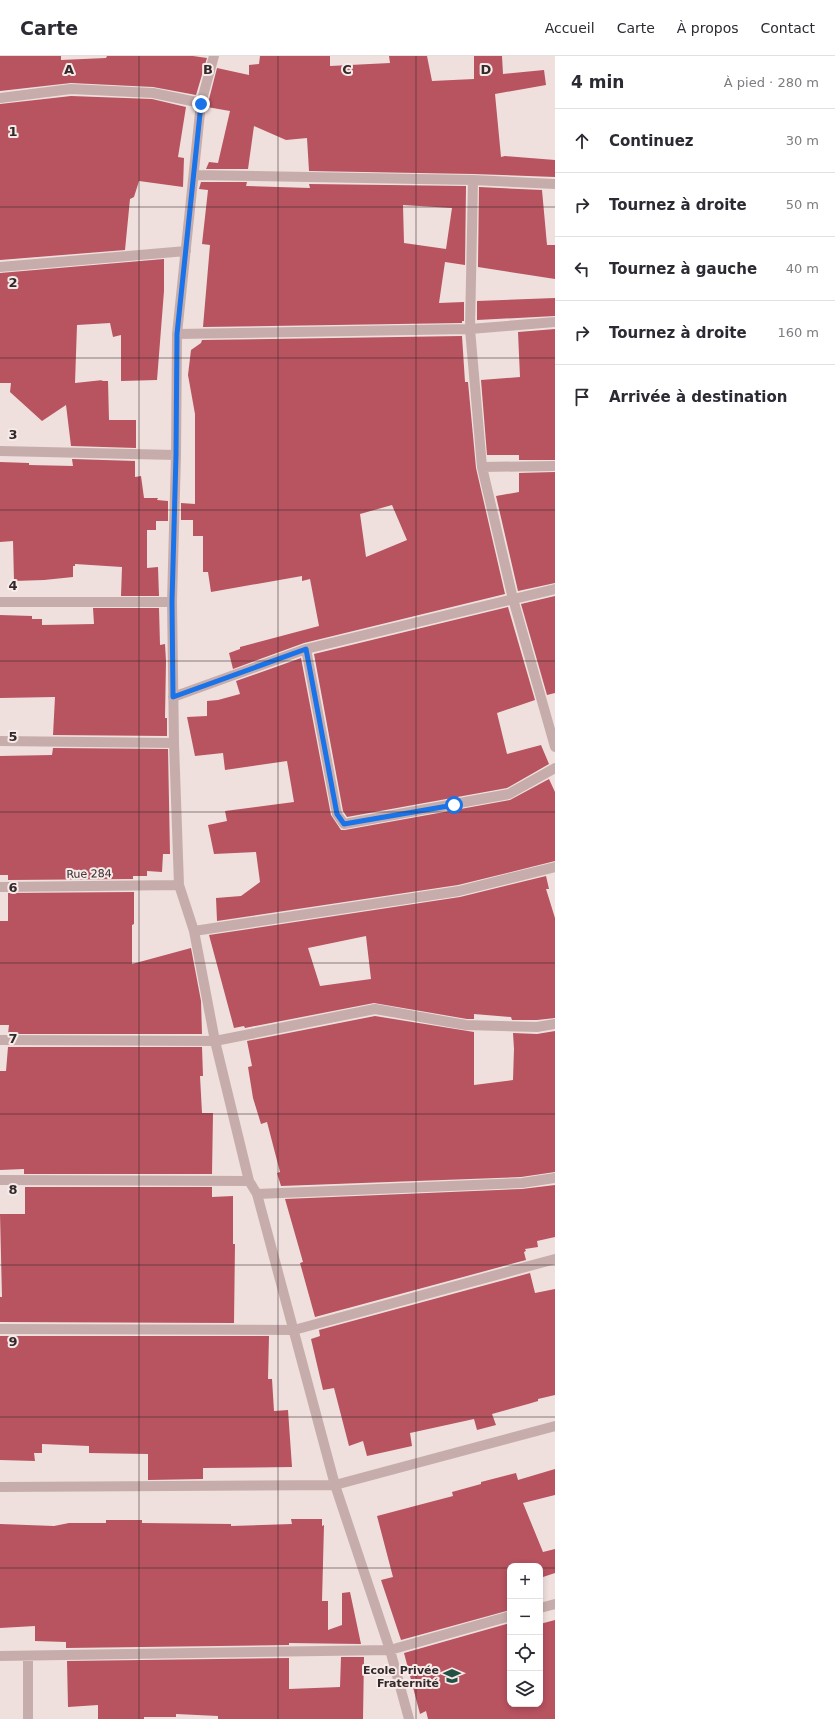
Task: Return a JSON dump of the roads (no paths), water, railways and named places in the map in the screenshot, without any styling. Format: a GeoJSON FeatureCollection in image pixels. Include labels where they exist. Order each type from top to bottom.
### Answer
{"type":"FeatureCollection","features":[{"type":"Feature","properties":{"kind":"street"},"geometry":{"type":"LineString","coordinates":[[214,56],[201,104],[177,334],[176,455],[172,602],[174,743],[179,885],[194,931],[215,1041],[250,1181],[257,1194],[335,1485],[390,1650],[409,1719]]}},
{"type":"Feature","properties":{"kind":"street"},"geometry":{"type":"LineString","coordinates":[[0,98],[71,89],[153,94],[201,104]]}},
{"type":"Feature","properties":{"kind":"street"},"geometry":{"type":"LineString","coordinates":[[194,175],[473,180],[555,184]]}},
{"type":"Feature","properties":{"kind":"street"},"geometry":{"type":"LineString","coordinates":[[473,180],[470,329],[482,467],[513,599],[555,747]]}},
{"type":"Feature","properties":{"kind":"street"},"geometry":{"type":"LineString","coordinates":[[0,267],[186,251]]}},
{"type":"Feature","properties":{"kind":"street"},"geometry":{"type":"LineString","coordinates":[[177,334],[470,329],[555,322]]}},
{"type":"Feature","properties":{"kind":"street"},"geometry":{"type":"LineString","coordinates":[[0,451],[176,455]]}},
{"type":"Feature","properties":{"kind":"street"},"geometry":{"type":"LineString","coordinates":[[482,467],[555,466]]}},
{"type":"Feature","properties":{"kind":"street"},"geometry":{"type":"LineString","coordinates":[[173,697],[306,649],[555,589]]}},
{"type":"Feature","properties":{"kind":"street"},"geometry":{"type":"LineString","coordinates":[[0,602],[172,602]]}},
{"type":"Feature","properties":{"kind":"street"},"geometry":{"type":"LineString","coordinates":[[306,649],[337,814],[344,824],[509,794],[555,768]]}},
{"type":"Feature","properties":{"kind":"street"},"geometry":{"type":"LineString","coordinates":[[0,742],[174,743]]}},
{"type":"Feature","properties":{"kind":"street"},"geometry":{"type":"LineString","coordinates":[[194,931],[460,891],[555,867]]}},
{"type":"Feature","properties":{"kind":"street","name":"Rue 284"},"geometry":{"type":"LineString","coordinates":[[0,887],[179,885]]}},
{"type":"Feature","properties":{"kind":"street"},"geometry":{"type":"LineString","coordinates":[[0,1040],[215,1041],[375,1008],[466,1025],[537,1027],[555,1024]]}},
{"type":"Feature","properties":{"kind":"street"},"geometry":{"type":"LineString","coordinates":[[257,1194],[522,1183],[555,1178]]}},
{"type":"Feature","properties":{"kind":"street"},"geometry":{"type":"LineString","coordinates":[[0,1180],[250,1181]]}},
{"type":"Feature","properties":{"kind":"street"},"geometry":{"type":"LineString","coordinates":[[0,1329],[294,1330],[555,1259]]}},
{"type":"Feature","properties":{"kind":"street"},"geometry":{"type":"LineString","coordinates":[[0,1487],[335,1485],[555,1426]]}},
{"type":"Feature","properties":{"kind":"street"},"geometry":{"type":"LineString","coordinates":[[543,1607],[555,1604]]}},
{"type":"Feature","properties":{"kind":"street"},"geometry":{"type":"LineString","coordinates":[[0,1656],[390,1650],[507,1617]]}},
{"type":"Feature","properties":{"kind":"street"},"geometry":{"type":"LineString","coordinates":[[28,1656],[28,1719]]}},
{"type":"Feature","properties":{"kind":"place","name":"Ecole Privée Fraternité"},"geometry":{"type":"Point","coordinates":[452,1676]}}]}
